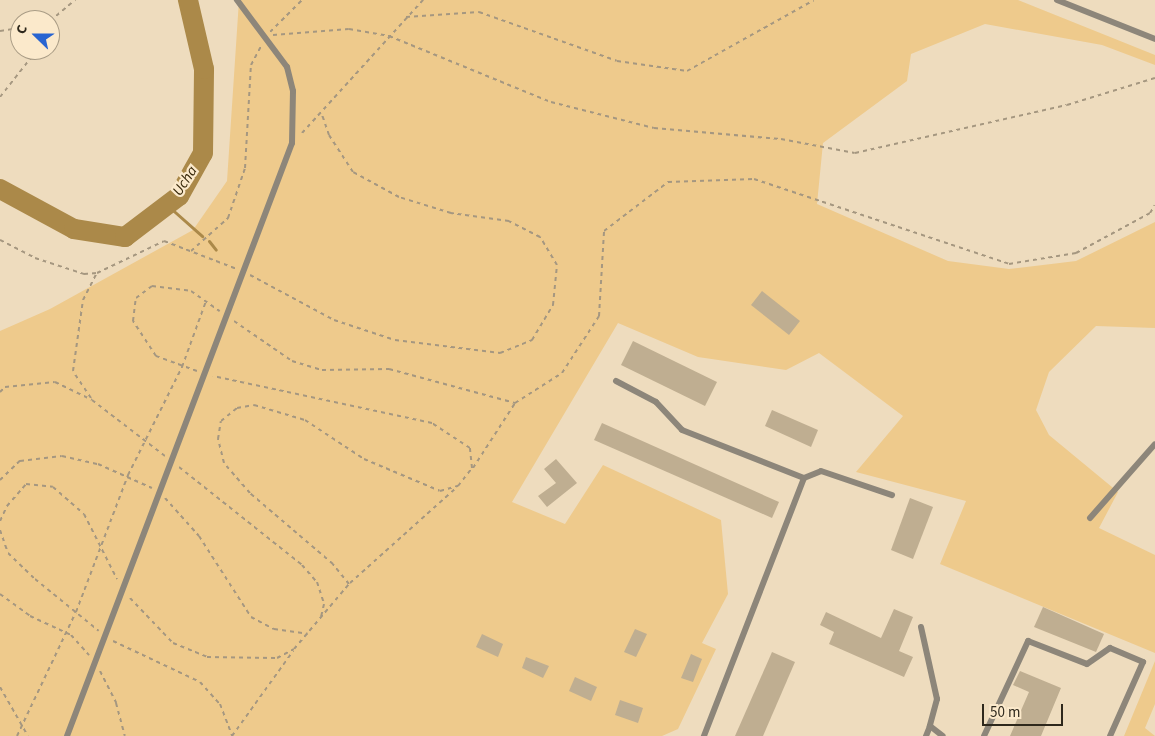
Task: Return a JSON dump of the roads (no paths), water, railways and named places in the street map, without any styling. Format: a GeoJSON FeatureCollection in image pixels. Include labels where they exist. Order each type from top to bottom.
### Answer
{"type":"FeatureCollection","features":[{"type":"Feature","properties":{"kind":"lane"},"geometry":{"type":"LineString","coordinates":[[67,736],[292,143],[293,92],[287,68],[266,36],[237,0]]}},
{"type":"Feature","properties":{"kind":"lane"},"geometry":{"type":"LineString","coordinates":[[1057,0],[1155,38]]}},
{"type":"Feature","properties":{"kind":"lane"},"geometry":{"type":"LineString","coordinates":[[616,381],[656,402],[682,430],[804,478],[821,471],[892,495]]}},
{"type":"Feature","properties":{"kind":"lane"},"geometry":{"type":"LineString","coordinates":[[1090,518],[1155,444]]}},
{"type":"Feature","properties":{"kind":"lane"},"geometry":{"type":"LineString","coordinates":[[704,736],[804,478]]}},
{"type":"Feature","properties":{"kind":"lane"},"geometry":{"type":"LineString","coordinates":[[921,627],[937,699],[926,736]]}},
{"type":"Feature","properties":{"kind":"lane"},"geometry":{"type":"LineString","coordinates":[[984,736],[1028,640],[1087,664],[1110,648],[1143,662],[1110,736]]}},
{"type":"Feature","properties":{"kind":"lane"},"geometry":{"type":"LineString","coordinates":[[930,726],[943,736]]}},
{"type":"Feature","properties":{"kind":"waterway","name":"Ucha"},"geometry":{"type":"LineString","coordinates":[[0,189],[74,229],[125,237],[179,196],[203,153],[204,69],[188,0]]}},
{"type":"Feature","properties":{"kind":"waterway"},"geometry":{"type":"LineString","coordinates":[[167,205],[202,236]]}},
{"type":"Feature","properties":{"kind":"waterway"},"geometry":{"type":"LineString","coordinates":[[209,241],[216,250]]}}]}
